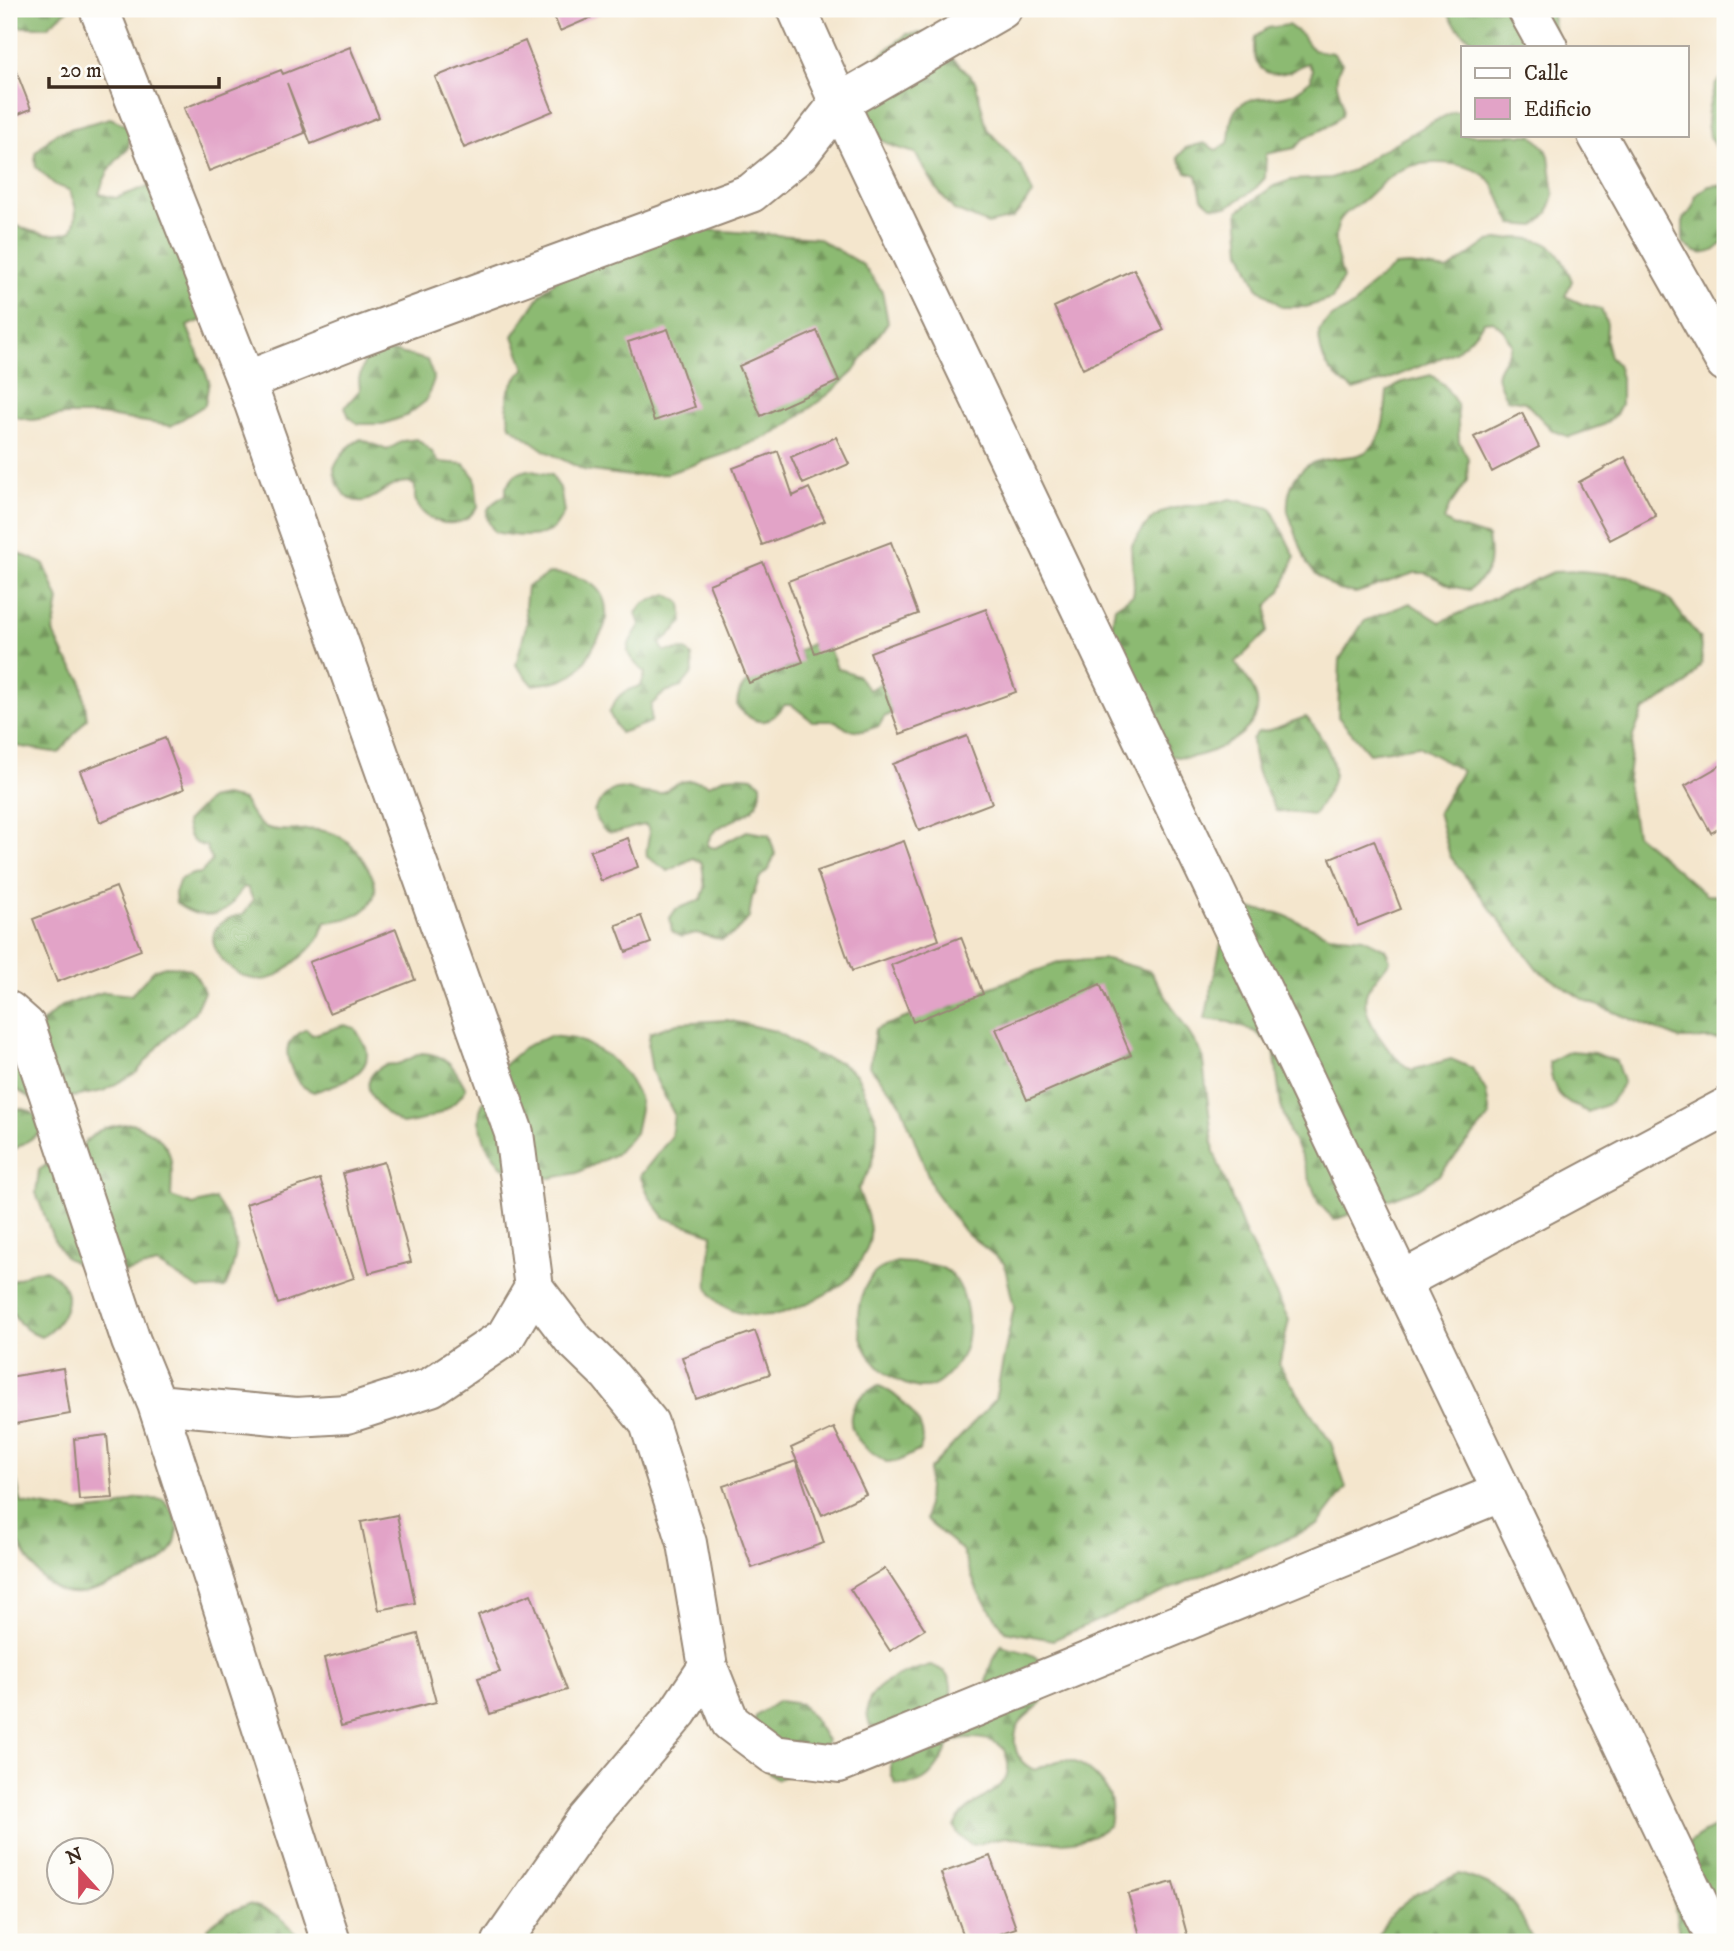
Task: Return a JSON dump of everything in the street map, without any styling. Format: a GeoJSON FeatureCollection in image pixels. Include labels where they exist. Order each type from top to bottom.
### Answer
{"type":"FeatureCollection","features":[{"type":"Feature","properties":{"kind":"street"},"geometry":{"type":"LineString","coordinates":[[99,9],[246,381],[514,1133],[534,1288],[572,1338],[609,1374],[649,1423],[687,1542],[708,1667],[730,1722],[774,1755],[838,1763],[1502,1492]]}},
{"type":"Feature","properties":{"kind":"street"},"geometry":{"type":"LineString","coordinates":[[797,9],[839,103],[1717,1942]]}},
{"type":"Feature","properties":{"kind":"street"},"geometry":{"type":"LineString","coordinates":[[246,381],[358,337],[751,193],[800,153],[839,103],[1002,9]]}},
{"type":"Feature","properties":{"kind":"street"},"geometry":{"type":"LineString","coordinates":[[1527,9],[1547,46]]}},
{"type":"Feature","properties":{"kind":"street"},"geometry":{"type":"LineString","coordinates":[[1598,136],[1725,362]]}},
{"type":"Feature","properties":{"kind":"street"},"geometry":{"type":"LineString","coordinates":[[9,1011],[26,1026],[131,1341],[157,1404],[331,1942]]}},
{"type":"Feature","properties":{"kind":"street"},"geometry":{"type":"LineString","coordinates":[[1401,1280],[1725,1108]]}},
{"type":"Feature","properties":{"kind":"street"},"geometry":{"type":"LineString","coordinates":[[157,1404],[296,1417],[347,1414],[431,1387],[442,1380],[505,1337],[534,1288]]}},
{"type":"Feature","properties":{"kind":"street"},"geometry":{"type":"LineString","coordinates":[[502,1942],[585,1822],[678,1712],[708,1667]]}},
{"type":"Feature","properties":{"kind":"green space"},"geometry":{"type":"Polygon","coordinates":[[[9,9],[69,9],[47,27],[9,27],[9,9]]]}},
{"type":"Feature","properties":{"kind":"green space"},"geometry":{"type":"Polygon","coordinates":[[[1447,9],[1555,9],[1552,16],[1557,46],[1488,46],[1470,38],[1458,28],[1447,9]]]}},
{"type":"Feature","properties":{"kind":"green space"},"geometry":{"type":"Polygon","coordinates":[[[1288,25],[1302,35],[1313,50],[1333,53],[1342,63],[1337,84],[1342,100],[1342,115],[1327,127],[1303,139],[1295,148],[1266,154],[1265,178],[1254,190],[1227,207],[1211,206],[1202,198],[1197,175],[1186,172],[1178,157],[1186,148],[1204,143],[1216,150],[1228,143],[1233,115],[1243,103],[1291,94],[1311,80],[1312,70],[1308,63],[1278,74],[1264,71],[1256,61],[1255,37],[1268,28],[1288,25]]]}},
{"type":"Feature","properties":{"kind":"green space"},"geometry":{"type":"Polygon","coordinates":[[[928,33],[975,81],[987,129],[1022,168],[1033,194],[1013,218],[988,224],[954,210],[938,191],[915,153],[895,147],[860,130],[863,69],[907,34],[928,33]]]}},
{"type":"Feature","properties":{"kind":"green space"},"geometry":{"type":"Polygon","coordinates":[[[1725,76],[1725,162],[1712,142],[1707,125],[1716,83],[1725,76]]]}},
{"type":"Feature","properties":{"kind":"green space"},"geometry":{"type":"Polygon","coordinates":[[[1461,111],[1461,136],[1533,136],[1546,149],[1554,195],[1548,213],[1535,226],[1512,224],[1492,184],[1482,174],[1446,163],[1416,165],[1390,177],[1340,220],[1336,245],[1343,278],[1332,299],[1306,307],[1282,307],[1257,287],[1241,251],[1238,211],[1274,186],[1291,180],[1331,178],[1353,170],[1377,153],[1453,112],[1461,111]]]}},
{"type":"Feature","properties":{"kind":"green space"},"geometry":{"type":"Polygon","coordinates":[[[110,118],[131,127],[128,149],[110,169],[99,194],[116,198],[149,186],[213,316],[187,326],[209,381],[205,405],[171,426],[101,415],[65,415],[32,420],[9,416],[9,222],[40,233],[72,231],[76,210],[69,190],[55,185],[36,167],[35,153],[56,133],[110,118]]]}},
{"type":"Feature","properties":{"kind":"green space"},"geometry":{"type":"Polygon","coordinates":[[[1719,185],[1725,188],[1725,240],[1715,250],[1699,253],[1683,242],[1683,219],[1693,209],[1696,195],[1709,186],[1719,185]]]}},
{"type":"Feature","properties":{"kind":"green space"},"geometry":{"type":"Polygon","coordinates":[[[696,229],[817,238],[863,265],[882,291],[888,322],[853,372],[778,432],[728,453],[666,474],[630,476],[584,470],[545,451],[510,426],[508,395],[513,382],[525,369],[513,336],[541,294],[563,274],[696,229]]]}},
{"type":"Feature","properties":{"kind":"green space"},"geometry":{"type":"Polygon","coordinates":[[[1516,238],[1538,240],[1558,253],[1572,281],[1565,296],[1601,309],[1607,324],[1606,341],[1610,357],[1617,364],[1621,378],[1621,404],[1616,414],[1603,425],[1569,437],[1552,430],[1525,402],[1507,399],[1497,375],[1512,345],[1504,331],[1493,321],[1484,322],[1455,352],[1384,381],[1353,390],[1327,365],[1321,350],[1319,331],[1330,318],[1355,305],[1367,288],[1395,266],[1448,270],[1489,241],[1516,238]]]}},
{"type":"Feature","properties":{"kind":"green space"},"geometry":{"type":"Polygon","coordinates":[[[396,352],[427,360],[434,379],[426,401],[406,416],[383,424],[358,424],[349,417],[345,407],[360,390],[359,379],[367,353],[396,352]]]}},
{"type":"Feature","properties":{"kind":"green space"},"geometry":{"type":"Polygon","coordinates":[[[1431,375],[1444,385],[1457,404],[1459,442],[1468,458],[1467,481],[1449,507],[1444,520],[1488,537],[1490,561],[1486,572],[1469,590],[1451,586],[1426,573],[1414,573],[1356,593],[1338,590],[1318,576],[1307,564],[1288,512],[1292,484],[1302,470],[1311,464],[1353,456],[1371,448],[1382,429],[1387,392],[1403,382],[1431,375]]]}},
{"type":"Feature","properties":{"kind":"green space"},"geometry":{"type":"Polygon","coordinates":[[[361,439],[387,450],[403,441],[417,439],[432,452],[438,462],[464,464],[475,478],[478,507],[468,518],[459,522],[443,523],[422,512],[415,498],[415,486],[409,482],[389,487],[364,501],[351,499],[342,492],[334,468],[345,451],[361,439]]]}},
{"type":"Feature","properties":{"kind":"green space"},"geometry":{"type":"Polygon","coordinates":[[[527,470],[551,475],[560,488],[564,512],[554,528],[542,534],[517,536],[495,532],[487,515],[490,506],[506,495],[506,487],[516,474],[527,470]]]}},
{"type":"Feature","properties":{"kind":"green space"},"geometry":{"type":"Polygon","coordinates":[[[1230,499],[1271,508],[1295,557],[1281,591],[1268,605],[1267,632],[1235,663],[1254,691],[1257,712],[1244,731],[1212,751],[1187,757],[1158,753],[1111,630],[1115,607],[1133,595],[1132,546],[1150,520],[1160,513],[1182,506],[1218,503],[1230,499]]]}},
{"type":"Feature","properties":{"kind":"green space"},"geometry":{"type":"Polygon","coordinates":[[[9,549],[44,564],[59,600],[53,632],[65,657],[81,679],[87,718],[59,753],[9,745],[9,549]]]}},
{"type":"Feature","properties":{"kind":"green space"},"geometry":{"type":"Polygon","coordinates":[[[1581,571],[1629,576],[1670,600],[1700,639],[1702,663],[1687,684],[1643,711],[1633,736],[1627,786],[1636,834],[1706,895],[1725,896],[1725,1039],[1680,1039],[1584,1000],[1538,970],[1450,856],[1438,812],[1462,771],[1418,746],[1369,753],[1338,717],[1340,659],[1364,621],[1410,603],[1440,622],[1553,572],[1581,571]]]}},
{"type":"Feature","properties":{"kind":"green space"},"geometry":{"type":"Polygon","coordinates":[[[550,573],[581,578],[597,589],[606,606],[606,622],[588,657],[574,673],[561,680],[533,685],[516,665],[527,622],[527,587],[550,573]]]}},
{"type":"Feature","properties":{"kind":"green space"},"geometry":{"type":"Polygon","coordinates":[[[667,594],[681,603],[683,622],[660,644],[664,651],[686,650],[692,656],[693,672],[681,687],[665,692],[651,705],[651,722],[620,733],[609,713],[621,694],[641,686],[645,673],[632,660],[628,650],[640,625],[636,613],[644,603],[667,594]]]}},
{"type":"Feature","properties":{"kind":"green space"},"geometry":{"type":"Polygon","coordinates":[[[816,641],[829,649],[837,668],[857,675],[869,690],[884,681],[895,712],[884,717],[879,726],[863,731],[847,729],[835,721],[812,721],[792,705],[784,705],[772,718],[761,721],[749,717],[737,706],[743,686],[750,680],[795,665],[797,652],[816,641]]]}},
{"type":"Feature","properties":{"kind":"green space"},"geometry":{"type":"Polygon","coordinates":[[[1306,717],[1330,755],[1333,781],[1314,815],[1276,811],[1257,769],[1252,739],[1258,732],[1306,717]]]}},
{"type":"Feature","properties":{"kind":"green space"},"geometry":{"type":"Polygon","coordinates":[[[726,777],[753,777],[761,784],[760,798],[747,814],[718,828],[707,846],[715,848],[747,831],[769,835],[775,854],[769,869],[760,877],[752,898],[749,918],[735,933],[722,940],[696,933],[681,937],[672,931],[670,918],[676,909],[701,900],[705,888],[702,863],[693,858],[668,871],[647,857],[649,832],[646,825],[616,833],[609,832],[598,823],[594,811],[602,799],[617,789],[662,793],[685,781],[709,785],[726,777]]]}},
{"type":"Feature","properties":{"kind":"green space"},"geometry":{"type":"Polygon","coordinates":[[[224,796],[243,800],[257,821],[267,828],[323,831],[342,838],[363,860],[375,883],[374,895],[366,909],[350,917],[326,922],[318,939],[309,949],[276,976],[264,980],[239,974],[228,966],[220,956],[213,937],[220,925],[245,913],[253,900],[248,888],[244,887],[225,910],[212,915],[193,913],[176,903],[175,893],[180,879],[201,873],[212,861],[206,846],[191,839],[186,822],[209,799],[224,796]]]}},
{"type":"Feature","properties":{"kind":"green space"},"geometry":{"type":"Polygon","coordinates":[[[1251,909],[1279,913],[1329,935],[1363,938],[1385,949],[1390,960],[1369,988],[1366,1002],[1372,1024],[1387,1047],[1412,1070],[1451,1059],[1472,1068],[1486,1091],[1490,1116],[1439,1175],[1419,1188],[1334,1220],[1318,1202],[1281,1106],[1274,1049],[1256,1032],[1229,1022],[1205,1019],[1221,944],[1232,921],[1251,909]]]}},
{"type":"Feature","properties":{"kind":"green space"},"geometry":{"type":"Polygon","coordinates":[[[1106,959],[1150,971],[1202,1054],[1214,1152],[1246,1235],[1289,1320],[1279,1365],[1331,1443],[1346,1488],[1318,1525],[1053,1640],[1005,1631],[978,1592],[962,1550],[926,1520],[929,1470],[995,1400],[1014,1307],[1004,1263],[964,1231],[934,1191],[900,1102],[870,1067],[875,1029],[1061,962],[1106,959]]]}},
{"type":"Feature","properties":{"kind":"green space"},"geometry":{"type":"Polygon","coordinates":[[[165,966],[190,970],[198,978],[204,992],[194,1013],[163,1041],[137,1072],[103,1091],[35,1101],[9,1085],[9,1041],[14,1037],[32,1032],[60,1007],[104,992],[131,995],[154,970],[165,966]]]}},
{"type":"Feature","properties":{"kind":"green space"},"geometry":{"type":"Polygon","coordinates":[[[727,1020],[775,1031],[815,1055],[839,1062],[857,1075],[877,1121],[876,1145],[870,1169],[858,1189],[870,1230],[869,1241],[861,1260],[849,1278],[839,1286],[799,1307],[772,1315],[744,1314],[718,1302],[708,1287],[712,1234],[665,1218],[650,1198],[640,1176],[671,1137],[674,1114],[652,1072],[648,1047],[650,1033],[677,1023],[727,1020]]]}},
{"type":"Feature","properties":{"kind":"green space"},"geometry":{"type":"Polygon","coordinates":[[[344,1025],[355,1028],[366,1048],[364,1066],[341,1082],[314,1092],[306,1089],[296,1078],[289,1063],[287,1051],[290,1042],[306,1029],[312,1035],[344,1025]]]}},
{"type":"Feature","properties":{"kind":"green space"},"geometry":{"type":"Polygon","coordinates":[[[550,1036],[585,1043],[608,1056],[627,1075],[639,1097],[640,1109],[635,1133],[616,1154],[577,1173],[551,1178],[514,1175],[501,1166],[486,1145],[479,1121],[480,1110],[496,1072],[526,1046],[550,1036]]]}},
{"type":"Feature","properties":{"kind":"green space"},"geometry":{"type":"Polygon","coordinates":[[[1570,1051],[1594,1053],[1616,1061],[1623,1082],[1611,1103],[1588,1112],[1559,1094],[1553,1082],[1549,1062],[1570,1051]]]}},
{"type":"Feature","properties":{"kind":"green space"},"geometry":{"type":"Polygon","coordinates":[[[422,1053],[445,1059],[466,1089],[454,1103],[438,1114],[402,1124],[379,1106],[369,1090],[369,1082],[372,1074],[383,1066],[400,1063],[422,1053]]]}},
{"type":"Feature","properties":{"kind":"green space"},"geometry":{"type":"Polygon","coordinates":[[[9,1108],[32,1112],[40,1133],[9,1153],[9,1108]]]}},
{"type":"Feature","properties":{"kind":"green space"},"geometry":{"type":"Polygon","coordinates":[[[132,1123],[156,1136],[168,1151],[172,1170],[171,1197],[193,1205],[215,1199],[229,1221],[236,1252],[225,1288],[199,1289],[157,1264],[112,1276],[86,1269],[65,1257],[53,1238],[36,1193],[39,1170],[59,1156],[75,1155],[99,1131],[132,1123]]]}},
{"type":"Feature","properties":{"kind":"green space"},"geometry":{"type":"Polygon","coordinates":[[[897,1262],[927,1264],[944,1269],[959,1285],[964,1297],[968,1323],[965,1347],[948,1375],[931,1387],[914,1387],[890,1376],[877,1365],[861,1337],[859,1305],[864,1290],[875,1273],[897,1262]]]}},
{"type":"Feature","properties":{"kind":"green space"},"geometry":{"type":"Polygon","coordinates":[[[46,1270],[62,1283],[67,1300],[58,1322],[41,1337],[19,1322],[11,1307],[8,1291],[10,1282],[34,1271],[46,1270]]]}},
{"type":"Feature","properties":{"kind":"green space"},"geometry":{"type":"Polygon","coordinates":[[[879,1386],[907,1407],[922,1430],[920,1450],[899,1461],[886,1462],[872,1453],[852,1428],[852,1412],[856,1404],[861,1397],[879,1386]]]}},
{"type":"Feature","properties":{"kind":"green space"},"geometry":{"type":"Polygon","coordinates":[[[9,1468],[16,1480],[22,1503],[79,1512],[116,1508],[138,1498],[163,1500],[173,1511],[177,1523],[177,1533],[170,1553],[164,1560],[138,1574],[90,1591],[68,1593],[53,1587],[41,1577],[19,1544],[9,1540],[9,1468]]]}},
{"type":"Feature","properties":{"kind":"green space"},"geometry":{"type":"Polygon","coordinates":[[[1002,1644],[1038,1659],[1043,1665],[1047,1680],[1044,1698],[1018,1727],[1015,1742],[1022,1761],[1035,1770],[1058,1761],[1073,1761],[1095,1775],[1110,1797],[1109,1825],[1092,1836],[1062,1842],[1004,1837],[971,1845],[960,1836],[954,1827],[959,1818],[997,1788],[1007,1774],[1007,1757],[1003,1748],[993,1742],[978,1738],[956,1740],[949,1745],[930,1775],[919,1782],[896,1784],[891,1774],[891,1762],[987,1688],[989,1670],[1002,1644]]]}},
{"type":"Feature","properties":{"kind":"green space"},"geometry":{"type":"Polygon","coordinates":[[[930,1665],[948,1677],[950,1699],[883,1730],[870,1726],[867,1712],[875,1691],[895,1678],[930,1665]]]}},
{"type":"Feature","properties":{"kind":"green space"},"geometry":{"type":"Polygon","coordinates":[[[778,1701],[801,1704],[827,1741],[822,1764],[777,1779],[755,1758],[751,1737],[756,1716],[778,1701]]]}},
{"type":"Feature","properties":{"kind":"green space"},"geometry":{"type":"Polygon","coordinates":[[[1725,1825],[1725,1942],[1681,1942],[1673,1887],[1676,1859],[1697,1837],[1725,1825]]]}},
{"type":"Feature","properties":{"kind":"green space"},"geometry":{"type":"Polygon","coordinates":[[[1459,1874],[1487,1884],[1506,1897],[1520,1915],[1533,1942],[1376,1942],[1382,1928],[1399,1907],[1420,1892],[1459,1874]]]}},
{"type":"Feature","properties":{"kind":"green space"},"geometry":{"type":"Polygon","coordinates":[[[249,1904],[280,1917],[301,1942],[212,1942],[207,1928],[227,1913],[249,1904]]]}},
{"type":"Feature","properties":{"kind":"building"},"geometry":{"type":"Polygon","coordinates":[[[551,9],[611,9],[560,31],[551,9]]]}},
{"type":"Feature","properties":{"kind":"building"},"geometry":{"type":"Polygon","coordinates":[[[525,41],[553,111],[464,148],[435,77],[525,41]]]}},
{"type":"Feature","properties":{"kind":"building"},"geometry":{"type":"Polygon","coordinates":[[[350,47],[379,117],[311,144],[287,83],[305,133],[209,171],[184,108],[281,70],[283,74],[350,47]]]}},
{"type":"Feature","properties":{"kind":"building"},"geometry":{"type":"Polygon","coordinates":[[[9,53],[31,109],[9,118],[9,53]]]}},
{"type":"Feature","properties":{"kind":"building"},"geometry":{"type":"Polygon","coordinates":[[[1134,269],[1164,330],[1083,369],[1054,307],[1134,269]]]}},
{"type":"Feature","properties":{"kind":"building"},"geometry":{"type":"Polygon","coordinates":[[[668,329],[695,407],[654,421],[628,342],[668,329]]]}},
{"type":"Feature","properties":{"kind":"building"},"geometry":{"type":"Polygon","coordinates":[[[817,331],[839,381],[761,416],[739,366],[817,331]]]}},
{"type":"Feature","properties":{"kind":"building"},"geometry":{"type":"Polygon","coordinates":[[[1522,413],[1539,447],[1492,472],[1474,437],[1522,413]]]}},
{"type":"Feature","properties":{"kind":"building"},"geometry":{"type":"Polygon","coordinates":[[[836,437],[849,464],[803,484],[791,457],[836,437]]]}},
{"type":"Feature","properties":{"kind":"building"},"geometry":{"type":"Polygon","coordinates":[[[778,451],[793,496],[809,488],[825,521],[762,545],[733,468],[778,451]]]}},
{"type":"Feature","properties":{"kind":"building"},"geometry":{"type":"Polygon","coordinates":[[[1625,457],[1656,516],[1610,540],[1579,482],[1625,457]]]}},
{"type":"Feature","properties":{"kind":"building"},"geometry":{"type":"Polygon","coordinates":[[[891,542],[918,614],[815,653],[788,581],[891,542]]]}},
{"type":"Feature","properties":{"kind":"building"},"geometry":{"type":"Polygon","coordinates":[[[763,562],[803,662],[749,683],[709,584],[763,562]]]}},
{"type":"Feature","properties":{"kind":"building"},"geometry":{"type":"Polygon","coordinates":[[[986,609],[1016,692],[900,734],[870,652],[986,609]]]}},
{"type":"Feature","properties":{"kind":"building"},"geometry":{"type":"Polygon","coordinates":[[[967,736],[992,803],[919,831],[893,764],[967,736]]]}},
{"type":"Feature","properties":{"kind":"building"},"geometry":{"type":"Polygon","coordinates":[[[165,738],[184,789],[100,822],[80,771],[165,738]]]}},
{"type":"Feature","properties":{"kind":"building"},"geometry":{"type":"Polygon","coordinates":[[[1725,763],[1725,825],[1711,833],[1685,786],[1725,763]]]}},
{"type":"Feature","properties":{"kind":"building"},"geometry":{"type":"Polygon","coordinates":[[[628,838],[638,867],[601,881],[590,851],[628,838]]]}},
{"type":"Feature","properties":{"kind":"building"},"geometry":{"type":"Polygon","coordinates":[[[1374,840],[1401,909],[1358,926],[1330,858],[1374,840]]]}},
{"type":"Feature","properties":{"kind":"building"},"geometry":{"type":"Polygon","coordinates":[[[904,841],[939,940],[852,971],[817,871],[904,841]]]}},
{"type":"Feature","properties":{"kind":"building"},"geometry":{"type":"Polygon","coordinates":[[[116,887],[141,950],[57,982],[33,919],[116,887]]]}},
{"type":"Feature","properties":{"kind":"building"},"geometry":{"type":"Polygon","coordinates":[[[641,916],[651,943],[626,952],[616,925],[641,916]]]}},
{"type":"Feature","properties":{"kind":"building"},"geometry":{"type":"Polygon","coordinates":[[[396,929],[415,980],[329,1013],[309,962],[396,929]]]}},
{"type":"Feature","properties":{"kind":"building"},"geometry":{"type":"Polygon","coordinates":[[[961,937],[983,994],[913,1022],[891,965],[961,937]]]}},
{"type":"Feature","properties":{"kind":"building"},"geometry":{"type":"Polygon","coordinates":[[[1100,984],[1131,1055],[1027,1100],[996,1029],[1100,984]]]}},
{"type":"Feature","properties":{"kind":"building"},"geometry":{"type":"Polygon","coordinates":[[[384,1162],[411,1262],[369,1273],[343,1173],[384,1162]]]}},
{"type":"Feature","properties":{"kind":"building"},"geometry":{"type":"Polygon","coordinates":[[[320,1179],[354,1278],[278,1304],[246,1204],[320,1179]]]}},
{"type":"Feature","properties":{"kind":"building"},"geometry":{"type":"Polygon","coordinates":[[[755,1331],[770,1374],[696,1399],[682,1357],[755,1331]]]}},
{"type":"Feature","properties":{"kind":"building"},"geometry":{"type":"Polygon","coordinates":[[[63,1368],[70,1414],[9,1425],[9,1377],[63,1368]]]}},
{"type":"Feature","properties":{"kind":"building"},"geometry":{"type":"Polygon","coordinates":[[[834,1428],[866,1494],[822,1515],[791,1448],[834,1428]]]}},
{"type":"Feature","properties":{"kind":"building"},"geometry":{"type":"Polygon","coordinates":[[[107,1435],[113,1498],[79,1500],[74,1439],[107,1435]]]}},
{"type":"Feature","properties":{"kind":"building"},"geometry":{"type":"Polygon","coordinates":[[[796,1461],[824,1543],[752,1568],[723,1486],[796,1461]]]}},
{"type":"Feature","properties":{"kind":"building"},"geometry":{"type":"Polygon","coordinates":[[[397,1515],[415,1603],[379,1610],[361,1522],[397,1515]]]}},
{"type":"Feature","properties":{"kind":"building"},"geometry":{"type":"Polygon","coordinates":[[[885,1568],[925,1629],[890,1651],[850,1589],[885,1568]]]}},
{"type":"Feature","properties":{"kind":"building"},"geometry":{"type":"Polygon","coordinates":[[[531,1594],[567,1690],[490,1714],[478,1678],[500,1672],[478,1615],[531,1594]]]}},
{"type":"Feature","properties":{"kind":"building"},"geometry":{"type":"Polygon","coordinates":[[[418,1634],[436,1702],[341,1726],[324,1658],[418,1634]]]}},
{"type":"Feature","properties":{"kind":"building"},"geometry":{"type":"Polygon","coordinates":[[[990,1856],[1016,1928],[976,1942],[966,1942],[941,1873],[990,1856]]]}},
{"type":"Feature","properties":{"kind":"building"},"geometry":{"type":"Polygon","coordinates":[[[1173,1882],[1189,1942],[1142,1942],[1128,1894],[1173,1882]]]}}]}
